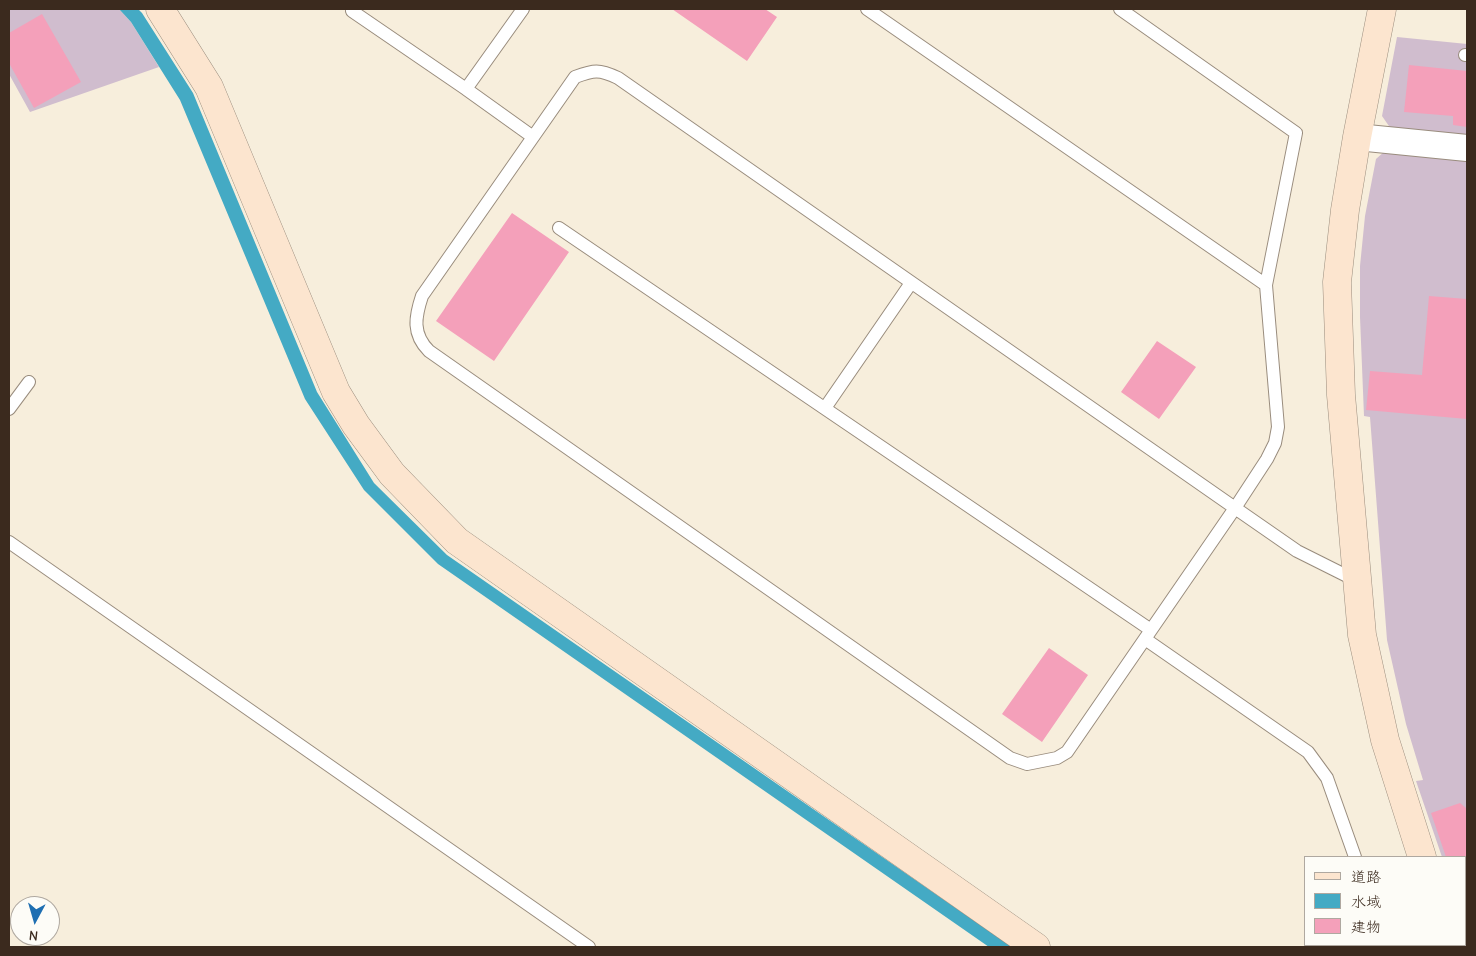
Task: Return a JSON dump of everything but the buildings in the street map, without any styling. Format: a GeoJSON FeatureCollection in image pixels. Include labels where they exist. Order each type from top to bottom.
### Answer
{"type":"FeatureCollection","features":[{"type":"Feature","properties":{"kind":"street"},"geometry":{"type":"LineString","coordinates":[[160,9],[209,87],[336,392],[356,424],[392,474],[457,541],[1036,947]]}},
{"type":"Feature","properties":{"kind":"street"},"geometry":{"type":"LineString","coordinates":[[1382,9],[1345,210],[1337,282],[1341,395],[1362,635],[1385,740],[1422,856]]}},
{"type":"Feature","properties":{"kind":"street"},"geometry":{"type":"LineString","coordinates":[[1357,138],[1467,148]]}},
{"type":"Feature","properties":{"kind":"lane"},"geometry":{"type":"LineString","coordinates":[[466,89],[523,9]]}},
{"type":"Feature","properties":{"kind":"lane"},"geometry":{"type":"LineString","coordinates":[[867,9],[1266,285]]}},
{"type":"Feature","properties":{"kind":"lane"},"geometry":{"type":"LineString","coordinates":[[1120,9],[1296,133],[1266,285],[1278,427],[1275,443],[1267,459],[1235,508],[1067,752],[1057,758],[1027,764],[1010,758],[420,343],[416,326],[416,312],[422,296],[574,77],[589,72],[603,71],[618,78],[1235,508],[1297,552],[1357,581]]}},
{"type":"Feature","properties":{"kind":"lane"},"geometry":{"type":"LineString","coordinates":[[352,11],[533,137]]}},
{"type":"Feature","properties":{"kind":"lane"},"geometry":{"type":"LineString","coordinates":[[559,228],[825,408],[1148,634],[1308,752],[1327,778],[1354,856]]}},
{"type":"Feature","properties":{"kind":"lane"},"geometry":{"type":"LineString","coordinates":[[825,408],[911,283]]}},
{"type":"Feature","properties":{"kind":"lane"},"geometry":{"type":"LineString","coordinates":[[9,410],[29,382]]}},
{"type":"Feature","properties":{"kind":"lane"},"geometry":{"type":"LineString","coordinates":[[9,542],[588,947]]}},
{"type":"Feature","properties":{"kind":"shaded area"},"geometry":{"type":"Polygon","coordinates":[[[9,9],[119,9],[131,22],[159,67],[30,112],[9,74],[9,9]]]}},
{"type":"Feature","properties":{"kind":"shaded area"},"geometry":{"type":"Polygon","coordinates":[[[1397,37],[1467,44],[1467,137],[1391,129],[1382,116],[1397,37]]]}},
{"type":"Feature","properties":{"kind":"shaded area"},"geometry":{"type":"Polygon","coordinates":[[[1385,151],[1467,159],[1467,932],[1466,856],[1442,856],[1416,781],[1423,780],[1406,724],[1387,640],[1370,417],[1364,416],[1360,317],[1360,266],[1365,216],[1376,159],[1385,151]]]}},
{"type":"Feature","properties":{"kind":"water"},"geometry":{"type":"Polygon","coordinates":[[[119,9],[138,9],[142,13],[193,93],[317,392],[374,483],[447,555],[1012,947],[989,947],[438,564],[364,490],[305,399],[180,100],[131,22],[119,9]]]}}]}
